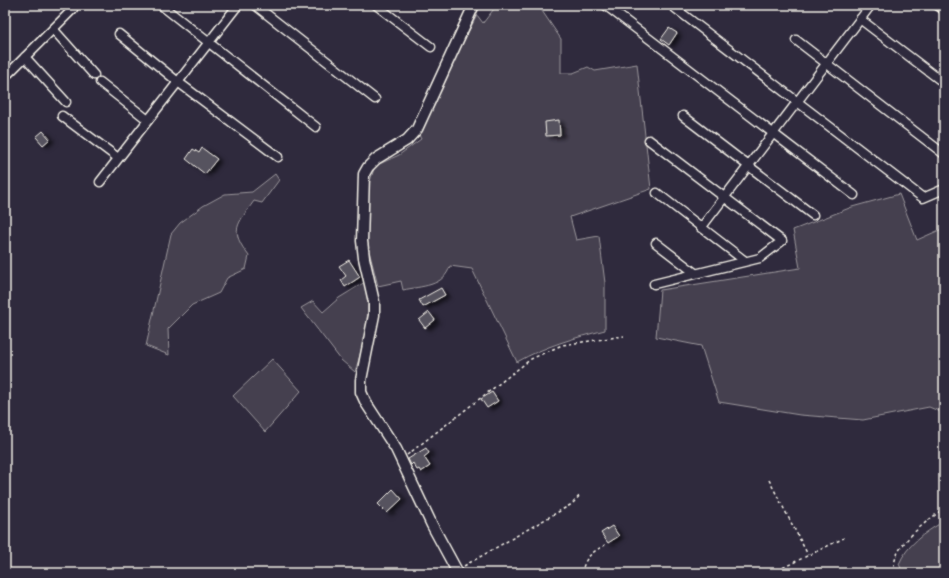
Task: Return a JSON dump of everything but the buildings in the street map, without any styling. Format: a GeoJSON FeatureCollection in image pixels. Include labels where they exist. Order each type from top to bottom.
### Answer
{"type":"FeatureCollection","features":[{"type":"Feature","properties":{"kind":"street"},"geometry":{"type":"LineString","coordinates":[[9,73],[73,9],[69,5]]}},
{"type":"Feature","properties":{"kind":"street"},"geometry":{"type":"LineString","coordinates":[[161,5],[316,126]]}},
{"type":"Feature","properties":{"kind":"street"},"geometry":{"type":"LineString","coordinates":[[100,182],[238,5]]}},
{"type":"Feature","properties":{"kind":"street"},"geometry":{"type":"LineString","coordinates":[[255,5],[375,99]]}},
{"type":"Feature","properties":{"kind":"street"},"geometry":{"type":"LineString","coordinates":[[376,5],[432,47]]}},
{"type":"Feature","properties":{"kind":"street"},"geometry":{"type":"LineString","coordinates":[[457,572],[432,525],[401,460],[360,392],[360,380],[374,315],[374,302],[364,258],[362,241],[363,183],[368,167],[376,159],[406,140],[416,130],[474,5]]}},
{"type":"Feature","properties":{"kind":"street"},"geometry":{"type":"LineString","coordinates":[[671,5],[923,198],[944,189]]}},
{"type":"Feature","properties":{"kind":"street"},"geometry":{"type":"LineString","coordinates":[[702,228],[871,5]]}},
{"type":"Feature","properties":{"kind":"street"},"geometry":{"type":"LineString","coordinates":[[937,5],[944,10]]}},
{"type":"Feature","properties":{"kind":"street"},"geometry":{"type":"LineString","coordinates":[[608,6],[854,195]]}},
{"type":"Feature","properties":{"kind":"street"},"geometry":{"type":"LineString","coordinates":[[860,19],[944,83]]}},
{"type":"Feature","properties":{"kind":"street"},"geometry":{"type":"LineString","coordinates":[[53,29],[94,75]]}},
{"type":"Feature","properties":{"kind":"street"},"geometry":{"type":"LineString","coordinates":[[119,34],[178,82],[278,157]]}},
{"type":"Feature","properties":{"kind":"street"},"geometry":{"type":"LineString","coordinates":[[796,40],[944,154]]}},
{"type":"Feature","properties":{"kind":"street"},"geometry":{"type":"LineString","coordinates":[[25,57],[66,102]]}},
{"type":"Feature","properties":{"kind":"street"},"geometry":{"type":"LineString","coordinates":[[100,82],[148,120]]}},
{"type":"Feature","properties":{"kind":"street"},"geometry":{"type":"LineString","coordinates":[[62,116],[118,158]]}},
{"type":"Feature","properties":{"kind":"street"},"geometry":{"type":"LineString","coordinates":[[683,116],[813,215]]}},
{"type":"Feature","properties":{"kind":"street"},"geometry":{"type":"LineString","coordinates":[[649,140],[782,241],[760,258],[654,284]]}},
{"type":"Feature","properties":{"kind":"street"},"geometry":{"type":"LineString","coordinates":[[657,193],[745,261]]}},
{"type":"Feature","properties":{"kind":"street"},"geometry":{"type":"LineString","coordinates":[[656,243],[695,273]]}},
{"type":"Feature","properties":{"kind":"path"},"geometry":{"type":"LineString","coordinates":[[401,460],[531,359],[562,345],[624,336]]}},
{"type":"Feature","properties":{"kind":"path"},"geometry":{"type":"LineString","coordinates":[[769,480],[808,554]]}},
{"type":"Feature","properties":{"kind":"path"},"geometry":{"type":"LineString","coordinates":[[457,572],[572,504],[581,494]]}},
{"type":"Feature","properties":{"kind":"path"},"geometry":{"type":"LineString","coordinates":[[895,573],[894,568],[896,555],[902,544],[944,508]]}},
{"type":"Feature","properties":{"kind":"path"},"geometry":{"type":"LineString","coordinates":[[772,573],[808,554],[844,538]]}},
{"type":"Feature","properties":{"kind":"path"},"geometry":{"type":"LineString","coordinates":[[582,573],[584,562],[591,552],[605,545]]}},
{"type":"Feature","properties":{"kind":"path"},"geometry":{"type":"LineString","coordinates":[[940,573],[944,572]]}},
{"type":"Feature","properties":{"kind":"shaded area"},"geometry":{"type":"Polygon","coordinates":[[[497,5],[538,5],[561,39],[561,73],[573,73],[588,67],[595,71],[637,64],[651,189],[570,217],[576,240],[599,236],[605,283],[605,330],[571,339],[549,347],[517,362],[472,269],[450,266],[443,278],[437,282],[417,288],[403,290],[401,281],[378,286],[366,239],[369,184],[375,166],[399,155],[421,139],[419,135],[435,104],[450,68],[477,15],[483,23],[497,5]]]}},
{"type":"Feature","properties":{"kind":"shaded area"},"geometry":{"type":"Polygon","coordinates":[[[275,174],[279,180],[262,203],[254,201],[243,216],[238,228],[237,234],[239,240],[249,256],[246,269],[227,278],[219,293],[192,305],[168,329],[169,355],[146,346],[171,234],[180,223],[203,206],[225,194],[252,192],[275,174]]]}},
{"type":"Feature","properties":{"kind":"shaded area"},"geometry":{"type":"Polygon","coordinates":[[[899,194],[917,240],[944,228],[944,419],[941,412],[929,407],[863,420],[800,415],[719,402],[701,346],[656,337],[660,290],[800,268],[793,230],[852,207],[899,194]]]}},
{"type":"Feature","properties":{"kind":"shaded area"},"geometry":{"type":"Polygon","coordinates":[[[365,282],[368,305],[366,327],[355,372],[341,360],[301,308],[313,301],[323,312],[339,298],[365,282]]]}},
{"type":"Feature","properties":{"kind":"shaded area"},"geometry":{"type":"Polygon","coordinates":[[[272,359],[301,391],[265,432],[233,396],[272,359]]]}},
{"type":"Feature","properties":{"kind":"shaded area"},"geometry":{"type":"Polygon","coordinates":[[[941,523],[941,534],[944,538],[944,570],[928,573],[903,573],[899,564],[902,557],[911,545],[922,535],[941,523]]]}}]}
